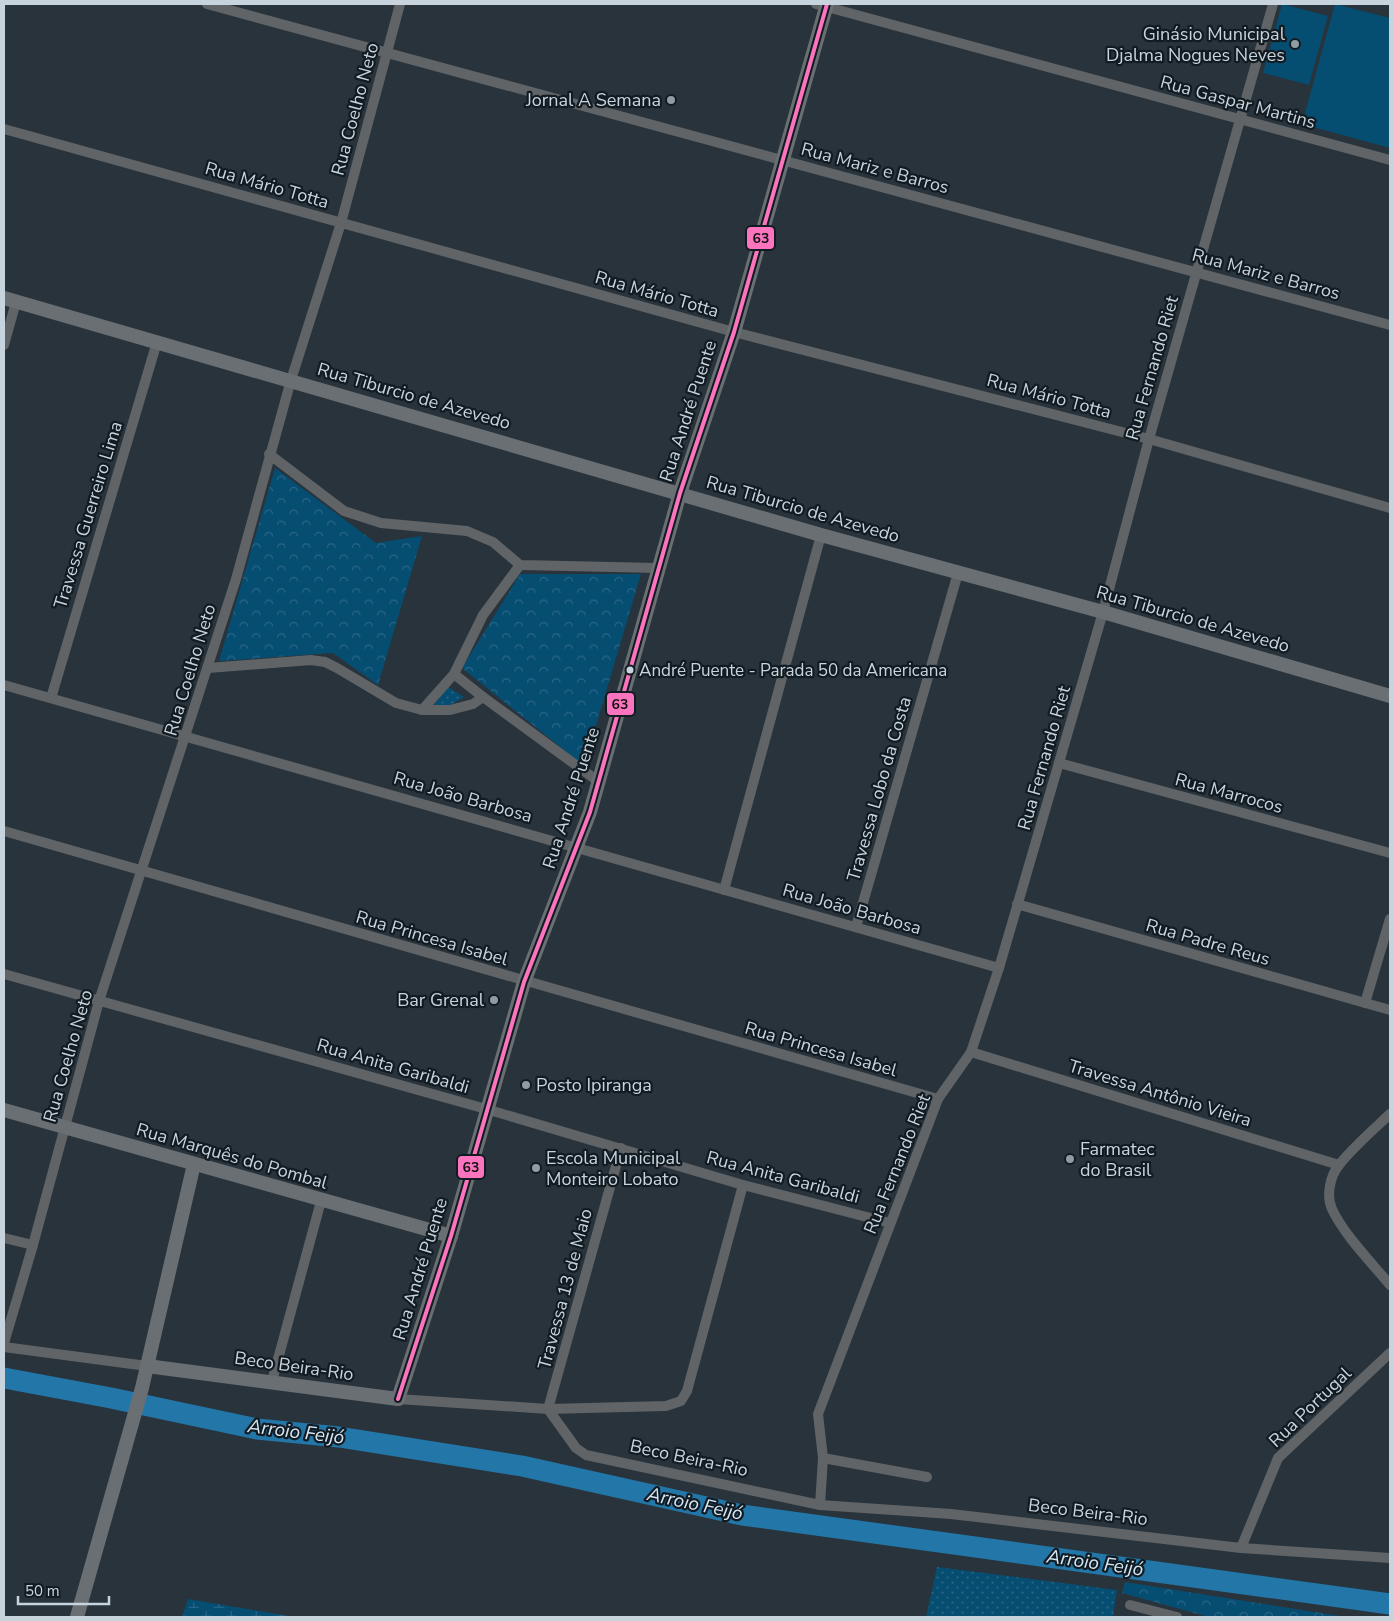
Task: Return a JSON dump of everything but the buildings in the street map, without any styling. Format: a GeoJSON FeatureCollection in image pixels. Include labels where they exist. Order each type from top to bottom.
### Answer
{"type":"FeatureCollection","features":[{"type":"Feature","properties":{"kind":"main road","name":"Rua André Puente"},"geometry":{"type":"LineString","coordinates":[[398,1399],[451,1236],[524,982],[578,846],[599,782],[680,493],[734,332],[823,5]]}},
{"type":"Feature","properties":{"kind":"main road","name":"Rua Tiburcio de Azevedo"},"geometry":{"type":"LineString","coordinates":[[10,300],[821,535],[1103,612],[1390,696]]}},
{"type":"Feature","properties":{"kind":"main road","name":"Rua Marquês do Pombal"},"geometry":{"type":"LineString","coordinates":[[4,1110],[321,1201],[451,1236]]}},
{"type":"Feature","properties":{"kind":"main road"},"geometry":{"type":"LineString","coordinates":[[77,1617],[142,1388],[194,1164]]}},
{"type":"Feature","properties":{"kind":"main road","name":"Beco Beira-Rio"},"geometry":{"type":"LineString","coordinates":[[147,1366],[398,1399]]}},
{"type":"Feature","properties":{"kind":"street","name":"Rua Mariz e Barros"},"geometry":{"type":"LineString","coordinates":[[207,4],[387,51],[1390,325]]}},
{"type":"Feature","properties":{"kind":"street","name":"Rua Coelho Neto"},"geometry":{"type":"LineString","coordinates":[[4,1345],[100,1001],[141,869],[187,737],[236,579],[269,454],[341,223],[400,4]]}},
{"type":"Feature","properties":{"kind":"street","name":"Rua Fernando Riet"},"geometry":{"type":"LineString","coordinates":[[820,1505],[823,1458],[818,1414],[938,1099],[970,1052],[998,968],[1103,612],[1149,439],[1272,4]]}},
{"type":"Feature","properties":{"kind":"street","name":"Rua Gaspar Martins"},"geometry":{"type":"LineString","coordinates":[[823,5],[1390,160]]}},
{"type":"Feature","properties":{"kind":"street","name":"Rua Mário Totta"},"geometry":{"type":"LineString","coordinates":[[4,129],[734,332],[1149,439],[1390,508]]}},
{"type":"Feature","properties":{"kind":"street"},"geometry":{"type":"LineString","coordinates":[[4,345],[10,300]]}},
{"type":"Feature","properties":{"kind":"street","name":"Travessa Guerreiro Lima"},"geometry":{"type":"LineString","coordinates":[[51,698],[157,342]]}},
{"type":"Feature","properties":{"kind":"street"},"geometry":{"type":"LineString","coordinates":[[269,454],[344,511],[381,523],[467,531],[493,542],[520,565],[658,568]]}},
{"type":"Feature","properties":{"kind":"street"},"geometry":{"type":"LineString","coordinates":[[724,890],[821,535]]}},
{"type":"Feature","properties":{"kind":"street"},"geometry":{"type":"LineString","coordinates":[[422,710],[454,674],[483,615],[520,565]]}},
{"type":"Feature","properties":{"kind":"street","name":"Travessa Lobo da Costa"},"geometry":{"type":"LineString","coordinates":[[856,927],[958,573]]}},
{"type":"Feature","properties":{"kind":"street"},"geometry":{"type":"LineString","coordinates":[[208,668],[311,660],[325,662],[396,703],[422,710],[450,710],[474,704],[483,697]]}},
{"type":"Feature","properties":{"kind":"street"},"geometry":{"type":"LineString","coordinates":[[454,674],[599,782]]}},
{"type":"Feature","properties":{"kind":"street","name":"Rua João Barbosa"},"geometry":{"type":"LineString","coordinates":[[4,685],[578,846],[724,890],[998,968]]}},
{"type":"Feature","properties":{"kind":"street","name":"Rua Marrocos"},"geometry":{"type":"LineString","coordinates":[[1059,764],[1390,854]]}},
{"type":"Feature","properties":{"kind":"street","name":"Rua Princesa Isabel"},"geometry":{"type":"LineString","coordinates":[[4,831],[141,869],[524,982],[938,1099]]}},
{"type":"Feature","properties":{"kind":"street","name":"Rua Padre Reus"},"geometry":{"type":"LineString","coordinates":[[1017,904],[1390,1010]]}},
{"type":"Feature","properties":{"kind":"street"},"geometry":{"type":"LineString","coordinates":[[1365,1003],[1390,919]]}},
{"type":"Feature","properties":{"kind":"street","name":"Rua Anita Garibaldi"},"geometry":{"type":"LineString","coordinates":[[4,974],[486,1109],[743,1185],[890,1223]]}},
{"type":"Feature","properties":{"kind":"street","name":"Travessa Antônio Vieira"},"geometry":{"type":"LineString","coordinates":[[970,1052],[1339,1165]]}},
{"type":"Feature","properties":{"kind":"street"},"geometry":{"type":"LineString","coordinates":[[1390,1114],[1339,1165],[1332,1177],[1329,1192],[1331,1208],[1341,1224],[1390,1285]]}},
{"type":"Feature","properties":{"kind":"street","name":"Travessa 13 de Maio"},"geometry":{"type":"LineString","coordinates":[[548,1409],[620,1148]]}},
{"type":"Feature","properties":{"kind":"street"},"geometry":{"type":"LineString","coordinates":[[548,1409],[666,1406],[681,1400],[687,1392],[743,1185]]}},
{"type":"Feature","properties":{"kind":"street"},"geometry":{"type":"LineString","coordinates":[[272,1381],[321,1201]]}},
{"type":"Feature","properties":{"kind":"street"},"geometry":{"type":"LineString","coordinates":[[4,1238],[33,1245]]}},
{"type":"Feature","properties":{"kind":"street","name":"Beco Beira-Rio"},"geometry":{"type":"LineString","coordinates":[[4,1345],[147,1366]]}},
{"type":"Feature","properties":{"kind":"street","name":"Rua Portugal"},"geometry":{"type":"LineString","coordinates":[[1241,1548],[1278,1458],[1390,1353]]}},
{"type":"Feature","properties":{"kind":"street","name":"Beco Beira-Rio"},"geometry":{"type":"LineString","coordinates":[[398,1399],[548,1409],[576,1448],[586,1455],[820,1505],[952,1514],[1241,1548],[1390,1558]]}},
{"type":"Feature","properties":{"kind":"street"},"geometry":{"type":"LineString","coordinates":[[823,1458],[927,1477]]}},
{"type":"Feature","properties":{"kind":"street"},"geometry":{"type":"LineString","coordinates":[[1130,1605],[1177,1617]]}},
{"type":"Feature","properties":{"kind":"green space","name":"Ginásio Municipal Djalma Nogues Neves"},"geometry":{"type":"Polygon","coordinates":[[[1282,4],[1328,16],[1309,85],[1263,73],[1282,4]]]}},
{"type":"Feature","properties":{"kind":"green space"},"geometry":{"type":"Polygon","coordinates":[[[1335,4],[1390,18],[1390,148],[1302,124],[1335,4]]]}},
{"type":"Feature","properties":{"kind":"green space"},"geometry":{"type":"Polygon","coordinates":[[[275,468],[376,543],[422,536],[378,685],[333,653],[219,661],[275,468]]]}},
{"type":"Feature","properties":{"kind":"green space"},"geometry":{"type":"Polygon","coordinates":[[[520,574],[641,574],[584,766],[462,668],[520,574]]]}},
{"type":"Feature","properties":{"kind":"green space"},"geometry":{"type":"Polygon","coordinates":[[[448,687],[464,697],[449,706],[433,706],[448,687]]]}},
{"type":"Feature","properties":{"kind":"green space"},"geometry":{"type":"Polygon","coordinates":[[[937,1567],[1117,1590],[1113,1617],[926,1617],[937,1567]]]}},
{"type":"Feature","properties":{"kind":"green space"},"geometry":{"type":"Polygon","coordinates":[[[1125,1582],[1346,1617],[1209,1617],[1122,1593],[1125,1582]]]}},
{"type":"Feature","properties":{"kind":"green space"},"geometry":{"type":"Polygon","coordinates":[[[188,1599],[295,1617],[182,1617],[188,1599]]]}},
{"type":"Feature","properties":{"kind":"waterway","name":"Arroio Feijó"},"geometry":{"type":"LineString","coordinates":[[4,1378],[111,1398],[257,1429],[339,1437],[522,1466],[742,1515],[1390,1604]]}},
{"type":"Feature","properties":{"kind":"transit line","name":"63"},"geometry":{"type":"LineString","coordinates":[[398,1399],[451,1236],[524,982],[590,812],[680,493],[734,332],[827,4]]}},
{"type":"Feature","properties":{"kind":"place","name":"Ginásio Municipal Djalma Nogues Neves"},"geometry":{"type":"Point","coordinates":[1295,44]}},
{"type":"Feature","properties":{"kind":"place","name":"Jornal A Semana"},"geometry":{"type":"Point","coordinates":[671,100]}},
{"type":"Feature","properties":{"kind":"place","name":"André Puente - Parada 50 da Americana"},"geometry":{"type":"Point","coordinates":[630,670]}},
{"type":"Feature","properties":{"kind":"place","name":"Bar Grenal"},"geometry":{"type":"Point","coordinates":[494,1000]}},
{"type":"Feature","properties":{"kind":"place","name":"Posto Ipiranga"},"geometry":{"type":"Point","coordinates":[526,1085]}},
{"type":"Feature","properties":{"kind":"place","name":"Farmatec do Brasil"},"geometry":{"type":"Point","coordinates":[1070,1159]}},
{"type":"Feature","properties":{"kind":"place","name":"Escola Municipal Monteiro Lobato"},"geometry":{"type":"Point","coordinates":[536,1168]}}]}
